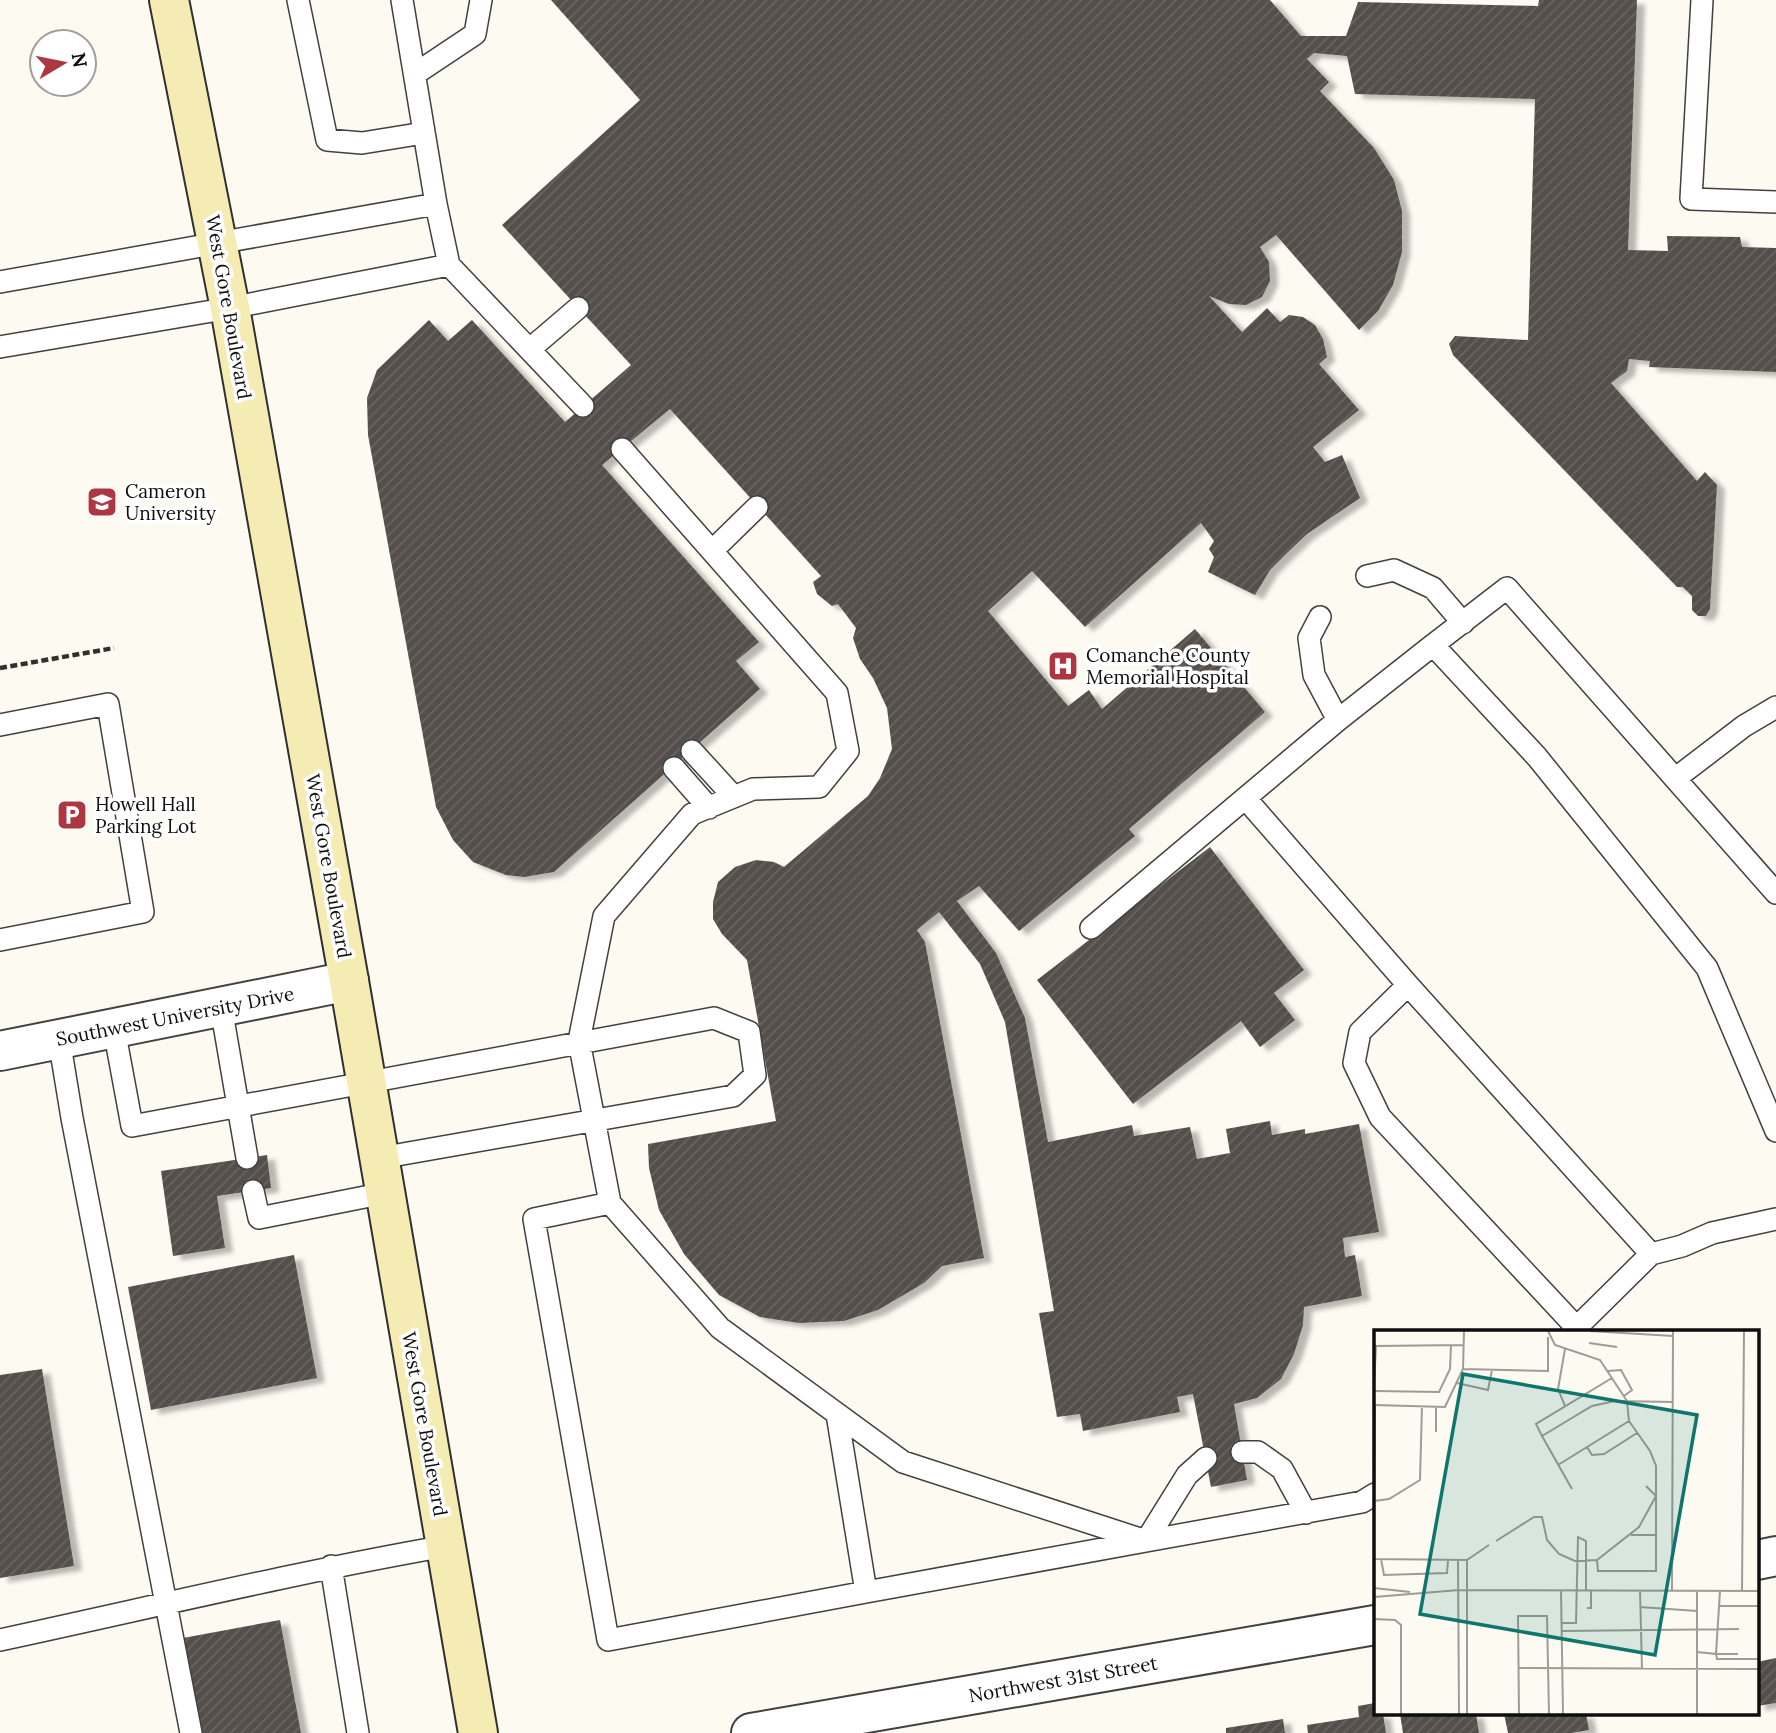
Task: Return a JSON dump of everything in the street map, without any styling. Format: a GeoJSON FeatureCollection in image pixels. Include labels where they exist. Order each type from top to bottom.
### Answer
{"type":"FeatureCollection","features":[{"type":"Feature","properties":{"kind":"main road","name":"West Gore Boulevard"},"geometry":{"type":"LineString","coordinates":[[169,0],[230,308],[478,1733]]}},
{"type":"Feature","properties":{"kind":"street","name":"Southwest University Drive"},"geometry":{"type":"LineString","coordinates":[[0,1051],[349,981]]}},
{"type":"Feature","properties":{"kind":"street"},"geometry":{"type":"LineString","coordinates":[[1758,1559],[1776,1556]]}},
{"type":"Feature","properties":{"kind":"street","name":"Northwest 31st Street"},"geometry":{"type":"LineString","coordinates":[[751,1733],[1374,1625]]}},
{"type":"Feature","properties":{"kind":"lane"},"geometry":{"type":"LineString","coordinates":[[298,0],[327,140],[362,143],[424,133]]}},
{"type":"Feature","properties":{"kind":"lane"},"geometry":{"type":"LineString","coordinates":[[402,0],[436,204],[449,265],[583,406]]}},
{"type":"Feature","properties":{"kind":"lane"},"geometry":{"type":"LineString","coordinates":[[415,74],[475,34],[481,0]]}},
{"type":"Feature","properties":{"kind":"lane"},"geometry":{"type":"LineString","coordinates":[[1702,0],[1691,199],[1776,202]]}},
{"type":"Feature","properties":{"kind":"lane"},"geometry":{"type":"LineString","coordinates":[[0,282],[436,204]]}},
{"type":"Feature","properties":{"kind":"lane"},"geometry":{"type":"LineString","coordinates":[[0,347],[230,308],[449,265]]}},
{"type":"Feature","properties":{"kind":"lane"},"geometry":{"type":"LineString","coordinates":[[530,349],[578,308]]}},
{"type":"Feature","properties":{"kind":"lane"},"geometry":{"type":"LineString","coordinates":[[622,449],[837,693],[848,751],[819,787],[753,789],[692,814],[604,916],[579,1041],[610,1202],[720,1328],[904,1462],[1146,1541]]}},
{"type":"Feature","properties":{"kind":"lane"},"geometry":{"type":"LineString","coordinates":[[713,550],[757,507]]}},
{"type":"Feature","properties":{"kind":"lane"},"geometry":{"type":"LineString","coordinates":[[1367,576],[1394,570],[1433,588],[1463,623]]}},
{"type":"Feature","properties":{"kind":"lane"},"geometry":{"type":"LineString","coordinates":[[1091,928],[1338,720],[1507,588],[1776,893]]}},
{"type":"Feature","properties":{"kind":"lane"},"geometry":{"type":"LineString","coordinates":[[1320,617],[1309,638],[1314,675],[1338,720]]}},
{"type":"Feature","properties":{"kind":"lane"},"geometry":{"type":"LineString","coordinates":[[1433,645],[1537,757],[1707,968],[1776,1131]]}},
{"type":"Feature","properties":{"kind":"lane"},"geometry":{"type":"LineString","coordinates":[[0,724],[108,704],[143,912],[0,940]]}},
{"type":"Feature","properties":{"kind":"lane"},"geometry":{"type":"LineString","coordinates":[[1676,778],[1744,726],[1776,707]]}},
{"type":"Feature","properties":{"kind":"lane"},"geometry":{"type":"LineString","coordinates":[[692,751],[734,797]]}},
{"type":"Feature","properties":{"kind":"lane"},"geometry":{"type":"LineString","coordinates":[[674,768],[709,808]]}},
{"type":"Feature","properties":{"kind":"lane"},"geometry":{"type":"LineString","coordinates":[[1246,799],[1408,985],[1651,1254]]}},
{"type":"Feature","properties":{"kind":"lane"},"geometry":{"type":"LineString","coordinates":[[1408,985],[1360,1032],[1354,1063],[1380,1117],[1574,1330],[1651,1254],[1682,1246],[1712,1233],[1776,1219]]}},
{"type":"Feature","properties":{"kind":"lane"},"geometry":{"type":"LineString","coordinates":[[221,1007],[247,1158]]}},
{"type":"Feature","properties":{"kind":"lane"},"geometry":{"type":"LineString","coordinates":[[114,1029],[131,1126],[714,1018],[749,1032],[755,1075],[733,1096],[595,1121],[383,1175],[259,1218],[253,1191]]}},
{"type":"Feature","properties":{"kind":"lane"},"geometry":{"type":"LineString","coordinates":[[59,1039],[191,1733]]}},
{"type":"Feature","properties":{"kind":"lane"},"geometry":{"type":"LineString","coordinates":[[610,1202],[534,1219],[608,1640],[1306,1513],[1362,1502],[1374,1495]]}},
{"type":"Feature","properties":{"kind":"lane"},"geometry":{"type":"LineString","coordinates":[[837,1414],[866,1592]]}},
{"type":"Feature","properties":{"kind":"lane"},"geometry":{"type":"LineString","coordinates":[[1242,1452],[1258,1452],[1282,1469],[1306,1513]]}},
{"type":"Feature","properties":{"kind":"lane"},"geometry":{"type":"LineString","coordinates":[[1146,1541],[1187,1475],[1206,1458]]}},
{"type":"Feature","properties":{"kind":"lane"},"geometry":{"type":"LineString","coordinates":[[0,1640],[331,1566],[446,1546]]}},
{"type":"Feature","properties":{"kind":"lane"},"geometry":{"type":"LineString","coordinates":[[331,1566],[358,1733]]}},
{"type":"Feature","properties":{"kind":"path"},"geometry":{"type":"LineString","coordinates":[[0,668],[114,648]]}},
{"type":"Feature","properties":{"kind":"building","name":"Comanche County Memorial Hospital"},"geometry":{"type":"Polygon","coordinates":[[[551,0],[1270,0],[1301,36],[1346,36],[1358,2],[1538,6],[1539,0],[1637,0],[1628,250],[1668,251],[1667,236],[1740,237],[1742,247],[1776,248],[1776,372],[1649,367],[1650,361],[1629,359],[1627,371],[1611,383],[1697,481],[1705,472],[1717,485],[1710,609],[1706,616],[1698,616],[1692,610],[1692,596],[1683,587],[1677,587],[1453,355],[1449,344],[1455,336],[1528,340],[1535,99],[1355,94],[1347,56],[1314,53],[1307,59],[1329,82],[1320,91],[1374,148],[1394,180],[1402,211],[1402,252],[1393,285],[1378,311],[1359,330],[1276,235],[1260,247],[1269,262],[1270,281],[1262,297],[1246,305],[1229,304],[1209,296],[1242,332],[1267,308],[1280,322],[1289,315],[1303,317],[1315,325],[1323,339],[1327,357],[1319,364],[1359,410],[1313,447],[1325,462],[1342,455],[1360,498],[1307,534],[1270,570],[1255,595],[1208,572],[1214,557],[1209,549],[1214,541],[1201,523],[1085,627],[1032,571],[988,611],[1068,706],[1089,690],[1102,709],[1195,629],[1265,712],[1129,829],[1135,836],[1019,931],[979,886],[957,901],[996,953],[1025,1018],[1048,1142],[1132,1125],[1134,1136],[1190,1127],[1197,1159],[1230,1153],[1226,1129],[1270,1121],[1272,1135],[1305,1129],[1305,1134],[1359,1124],[1379,1232],[1343,1238],[1345,1257],[1355,1255],[1362,1296],[1304,1307],[1303,1325],[1294,1354],[1281,1379],[1257,1398],[1234,1404],[1247,1480],[1211,1487],[1193,1394],[1177,1397],[1180,1412],[1083,1431],[1080,1414],[1057,1417],[1039,1313],[1054,1311],[1005,1022],[980,964],[939,912],[917,930],[925,942],[984,1258],[942,1266],[924,1283],[878,1310],[844,1321],[799,1323],[760,1317],[719,1295],[684,1254],[659,1210],[649,1168],[648,1144],[776,1121],[747,960],[722,934],[713,919],[713,902],[718,882],[735,867],[756,860],[774,862],[784,867],[868,796],[880,778],[892,749],[887,708],[873,678],[860,659],[853,638],[856,628],[838,604],[832,606],[817,594],[813,582],[821,576],[670,409],[602,465],[759,642],[736,661],[760,689],[554,872],[524,877],[506,875],[473,862],[453,840],[436,807],[368,435],[367,398],[377,370],[429,320],[448,341],[472,320],[565,422],[631,365],[502,225],[640,100],[551,0]]]}},
{"type":"Feature","properties":{"kind":"building"},"geometry":{"type":"Polygon","coordinates":[[[1210,847],[1304,970],[1274,993],[1295,1020],[1260,1047],[1241,1021],[1133,1104],[1037,980],[1210,847]]]}},
{"type":"Feature","properties":{"kind":"building"},"geometry":{"type":"Polygon","coordinates":[[[267,1155],[271,1188],[217,1196],[225,1248],[173,1256],[161,1171],[267,1155]]]}},
{"type":"Feature","properties":{"kind":"building"},"geometry":{"type":"Polygon","coordinates":[[[294,1255],[317,1378],[151,1410],[128,1287],[294,1255]]]}},
{"type":"Feature","properties":{"kind":"building"},"geometry":{"type":"Polygon","coordinates":[[[42,1369],[74,1566],[0,1578],[0,1375],[42,1369]]]}},
{"type":"Feature","properties":{"kind":"building"},"geometry":{"type":"Polygon","coordinates":[[[280,1620],[301,1733],[201,1733],[183,1638],[280,1620]]]}},
{"type":"Feature","properties":{"kind":"building"},"geometry":{"type":"Polygon","coordinates":[[[1776,1658],[1776,1703],[1758,1706],[1758,1662],[1776,1658]]]}},
{"type":"Feature","properties":{"kind":"building"},"geometry":{"type":"Polygon","coordinates":[[[1374,1703],[1374,1716],[1383,1716],[1386,1733],[1308,1733],[1307,1725],[1359,1717],[1358,1706],[1374,1703]]]}},
{"type":"Feature","properties":{"kind":"building"},"geometry":{"type":"Polygon","coordinates":[[[1400,1716],[1476,1716],[1479,1733],[1403,1733],[1400,1716]]]}},
{"type":"Feature","properties":{"kind":"building"},"geometry":{"type":"Polygon","coordinates":[[[1504,1716],[1586,1716],[1589,1730],[1571,1733],[1508,1733],[1504,1716]]]}},
{"type":"Feature","properties":{"kind":"building"},"geometry":{"type":"Polygon","coordinates":[[[1283,1719],[1285,1733],[1226,1733],[1226,1728],[1283,1719]]]}},
{"type":"Feature","properties":{"kind":"place","name":"Cameron University"},"geometry":{"type":"Point","coordinates":[102,502]}},
{"type":"Feature","properties":{"kind":"place","name":"Comanche County Memorial Hospital"},"geometry":{"type":"Point","coordinates":[1063,666]}},
{"type":"Feature","properties":{"kind":"place","name":"Howell Hall Parking Lot"},"geometry":{"type":"Point","coordinates":[72,815]}}]}
